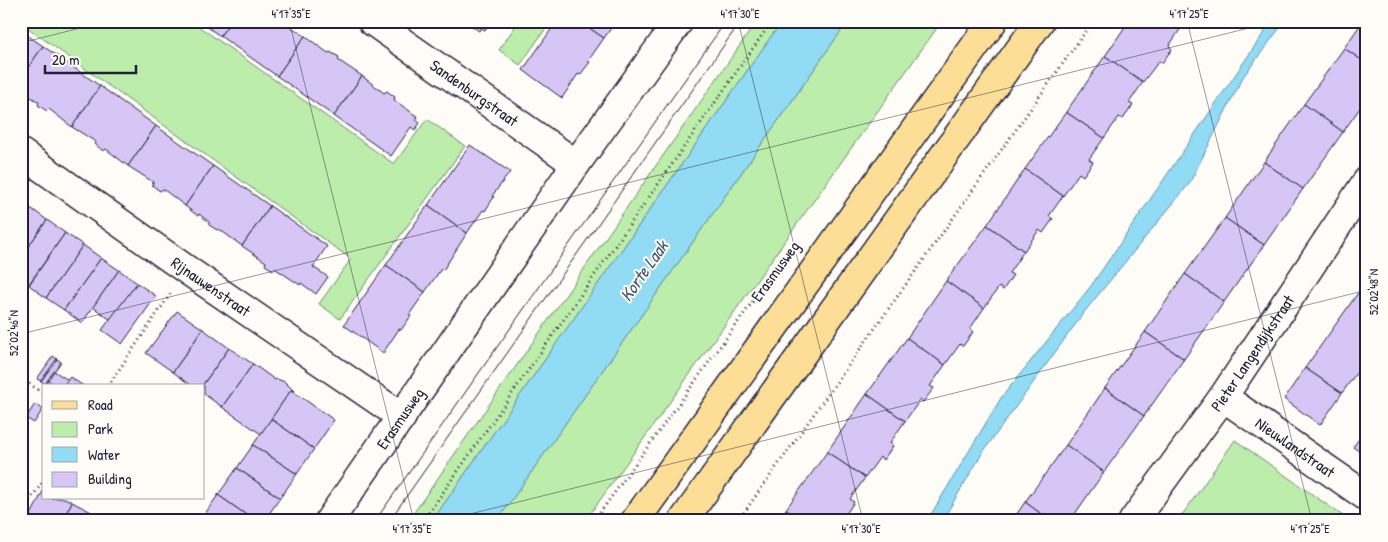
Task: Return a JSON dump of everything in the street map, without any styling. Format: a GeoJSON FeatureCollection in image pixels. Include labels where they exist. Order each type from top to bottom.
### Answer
{"type":"FeatureCollection","features":[{"type":"Feature","properties":{"kind":"main road","name":"Erasmusweg"},"geometry":{"type":"LineString","coordinates":[[635,521],[993,21]]}},
{"type":"Feature","properties":{"kind":"main road"},"geometry":{"type":"LineString","coordinates":[[683,521],[1040,21]]}},
{"type":"Feature","properties":{"kind":"street","name":"Sandenburgstraat"},"geometry":{"type":"LineString","coordinates":[[372,21],[576,164]]}},
{"type":"Feature","properties":{"kind":"street","name":"Erasmusweg"},"geometry":{"type":"LineString","coordinates":[[329,521],[576,164],[678,21]]}},
{"type":"Feature","properties":{"kind":"street","name":"Rijnauwenstraat"},"geometry":{"type":"LineString","coordinates":[[21,153],[187,270],[402,417]]}},
{"type":"Feature","properties":{"kind":"street","name":"Pieter Langendijkstraat"},"geometry":{"type":"LineString","coordinates":[[1133,521],[1223,397],[1364,192]]}},
{"type":"Feature","properties":{"kind":"street","name":"Nieuwlandstraat"},"geometry":{"type":"LineString","coordinates":[[1223,397],[1367,496]]}},
{"type":"Feature","properties":{"kind":"path"},"geometry":{"type":"LineString","coordinates":[[423,521],[772,21]]}},
{"type":"Feature","properties":{"kind":"path"},"geometry":{"type":"LineString","coordinates":[[738,521],[1093,21]]}},
{"type":"Feature","properties":{"kind":"path","name":"Erasmusweg"},"geometry":{"type":"LineString","coordinates":[[594,521],[786,255]]}},
{"type":"Feature","properties":{"kind":"path"},"geometry":{"type":"LineString","coordinates":[[109,384],[187,270]]}},
{"type":"Feature","properties":{"kind":"path"},"geometry":{"type":"LineString","coordinates":[[21,378],[42,393]]}},
{"type":"Feature","properties":{"kind":"path"},"geometry":{"type":"LineString","coordinates":[[21,513],[42,483]]}},
{"type":"Feature","properties":{"kind":"green space"},"geometry":{"type":"Polygon","coordinates":[[[21,21],[191,21],[394,164],[427,119],[465,146],[340,319],[319,304],[351,259],[21,23],[21,21]]]}},
{"type":"Feature","properties":{"kind":"green space"},"geometry":{"type":"Polygon","coordinates":[[[519,21],[551,21],[520,65],[499,50],[519,21]]]}},
{"type":"Feature","properties":{"kind":"green space"},"geometry":{"type":"Polygon","coordinates":[[[757,21],[782,21],[432,521],[408,521],[757,21]]]}},
{"type":"Feature","properties":{"kind":"green space"},"geometry":{"type":"Polygon","coordinates":[[[848,21],[942,21],[585,521],[497,521],[848,21]]]}},
{"type":"Feature","properties":{"kind":"green space"},"geometry":{"type":"Polygon","coordinates":[[[1235,440],[1350,521],[1178,521],[1235,440]]]}},
{"type":"Feature","properties":{"kind":"water","name":"Korte Laak"},"geometry":{"type":"Polygon","coordinates":[[[782,21],[848,21],[497,521],[432,521],[782,21]]]}},
{"type":"Feature","properties":{"kind":"water"},"geometry":{"type":"Polygon","coordinates":[[[1272,21],[1285,21],[1243,77],[1189,184],[1085,311],[983,452],[942,521],[927,521],[1001,398],[1091,286],[1272,21]]]}},
{"type":"Feature","properties":{"kind":"building"},"geometry":{"type":"Polygon","coordinates":[[[199,21],[231,21],[220,36],[199,21]]]}},
{"type":"Feature","properties":{"kind":"building"},"geometry":{"type":"Polygon","coordinates":[[[231,21],[282,21],[305,36],[277,76],[220,36],[231,21]]]}},
{"type":"Feature","properties":{"kind":"building"},"geometry":{"type":"Polygon","coordinates":[[[465,21],[487,21],[490,23],[485,30],[481,28],[479,31],[465,21]]]}},
{"type":"Feature","properties":{"kind":"building"},"geometry":{"type":"Polygon","coordinates":[[[557,21],[579,21],[604,38],[588,61],[590,62],[580,75],[578,74],[562,98],[523,70],[557,21]]]}},
{"type":"Feature","properties":{"kind":"building"},"geometry":{"type":"Polygon","coordinates":[[[579,21],[616,21],[604,38],[579,21]]]}},
{"type":"Feature","properties":{"kind":"building"},"geometry":{"type":"Polygon","coordinates":[[[1129,21],[1178,21],[1183,25],[1169,46],[1172,49],[1162,63],[1159,61],[1143,82],[1105,56],[1129,21]]]}},
{"type":"Feature","properties":{"kind":"building"},"geometry":{"type":"Polygon","coordinates":[[[1363,21],[1367,21],[1367,64],[1344,48],[1363,21]]]}},
{"type":"Feature","properties":{"kind":"building"},"geometry":{"type":"Polygon","coordinates":[[[21,31],[43,46],[21,78],[21,31]]]}},
{"type":"Feature","properties":{"kind":"building"},"geometry":{"type":"Polygon","coordinates":[[[305,36],[328,53],[330,52],[339,57],[338,60],[362,76],[334,116],[277,76],[305,36]]]}},
{"type":"Feature","properties":{"kind":"building"},"geometry":{"type":"Polygon","coordinates":[[[43,46],[100,86],[72,127],[49,109],[47,111],[38,105],[39,102],[21,91],[21,78],[43,46]]]}},
{"type":"Feature","properties":{"kind":"building"},"geometry":{"type":"Polygon","coordinates":[[[1344,48],[1367,64],[1367,98],[1343,132],[1304,104],[1344,48]]]}},
{"type":"Feature","properties":{"kind":"building"},"geometry":{"type":"Polygon","coordinates":[[[1105,56],[1143,82],[1129,103],[1133,105],[1123,119],[1119,117],[1104,138],[1066,112],[1105,56]]]}},
{"type":"Feature","properties":{"kind":"building"},"geometry":{"type":"Polygon","coordinates":[[[362,76],[384,93],[387,91],[395,97],[394,100],[418,117],[416,120],[420,123],[415,130],[411,127],[391,156],[334,116],[362,76]]]}},
{"type":"Feature","properties":{"kind":"building"},"geometry":{"type":"Polygon","coordinates":[[[100,86],[156,126],[128,166],[106,149],[103,151],[95,144],[96,142],[72,127],[100,86]]]}},
{"type":"Feature","properties":{"kind":"building"},"geometry":{"type":"Polygon","coordinates":[[[1304,104],[1343,132],[1303,189],[1264,162],[1304,104]]]}},
{"type":"Feature","properties":{"kind":"building"},"geometry":{"type":"Polygon","coordinates":[[[1066,112],[1104,138],[1089,159],[1093,162],[1083,176],[1079,173],[1063,196],[1025,169],[1066,112]]]}},
{"type":"Feature","properties":{"kind":"building"},"geometry":{"type":"Polygon","coordinates":[[[156,126],[213,166],[185,206],[163,189],[160,191],[157,189],[152,185],[153,182],[128,166],[156,126]]]}},
{"type":"Feature","properties":{"kind":"building"},"geometry":{"type":"Polygon","coordinates":[[[470,145],[510,172],[492,196],[494,197],[485,211],[483,210],[467,233],[428,205],[470,145]]]}},
{"type":"Feature","properties":{"kind":"building"},"geometry":{"type":"Polygon","coordinates":[[[1264,162],[1303,189],[1264,245],[1225,218],[1264,162]]]}},
{"type":"Feature","properties":{"kind":"building"},"geometry":{"type":"Polygon","coordinates":[[[213,166],[270,206],[242,246],[219,229],[217,230],[209,225],[209,222],[199,214],[198,216],[185,206],[213,166]]]}},
{"type":"Feature","properties":{"kind":"building"},"geometry":{"type":"Polygon","coordinates":[[[1025,169],[1063,196],[1049,216],[1053,219],[1043,233],[1039,230],[1024,251],[987,225],[1025,169]]]}},
{"type":"Feature","properties":{"kind":"building"},"geometry":{"type":"Polygon","coordinates":[[[21,201],[29,207],[21,219],[21,201]]]}},
{"type":"Feature","properties":{"kind":"building"},"geometry":{"type":"Polygon","coordinates":[[[428,205],[467,233],[443,270],[441,269],[425,292],[386,265],[428,205]]]}},
{"type":"Feature","properties":{"kind":"building"},"geometry":{"type":"Polygon","coordinates":[[[270,206],[327,246],[313,267],[328,277],[316,294],[301,283],[300,285],[276,269],[273,270],[265,265],[266,262],[242,246],[270,206]]]}},
{"type":"Feature","properties":{"kind":"building"},"geometry":{"type":"Polygon","coordinates":[[[29,207],[47,220],[21,257],[21,219],[29,207]]]}},
{"type":"Feature","properties":{"kind":"building"},"geometry":{"type":"Polygon","coordinates":[[[1225,218],[1264,245],[1224,302],[1185,274],[1225,218]]]}},
{"type":"Feature","properties":{"kind":"building"},"geometry":{"type":"Polygon","coordinates":[[[47,220],[65,233],[29,284],[21,278],[21,257],[47,220]]]}},
{"type":"Feature","properties":{"kind":"building"},"geometry":{"type":"Polygon","coordinates":[[[987,225],[1024,251],[1009,273],[1013,275],[1003,290],[999,287],[984,308],[946,281],[987,225]]]}},
{"type":"Feature","properties":{"kind":"building"},"geometry":{"type":"Polygon","coordinates":[[[65,233],[83,245],[46,298],[29,285],[65,233]]]}},
{"type":"Feature","properties":{"kind":"building"},"geometry":{"type":"Polygon","coordinates":[[[83,245],[101,258],[64,310],[46,298],[83,245]]]}},
{"type":"Feature","properties":{"kind":"building"},"geometry":{"type":"Polygon","coordinates":[[[101,258],[119,270],[82,323],[64,310],[101,258]]]}},
{"type":"Feature","properties":{"kind":"building"},"geometry":{"type":"Polygon","coordinates":[[[386,265],[425,292],[409,315],[411,316],[401,330],[399,329],[383,353],[344,325],[386,265]]]}},
{"type":"Feature","properties":{"kind":"building"},"geometry":{"type":"Polygon","coordinates":[[[119,270],[137,283],[111,320],[93,307],[119,270]]]}},
{"type":"Feature","properties":{"kind":"building"},"geometry":{"type":"Polygon","coordinates":[[[1185,274],[1224,302],[1184,359],[1145,332],[1185,274]]]}},
{"type":"Feature","properties":{"kind":"building"},"geometry":{"type":"Polygon","coordinates":[[[946,281],[984,308],[970,329],[973,332],[963,346],[960,344],[945,365],[907,338],[946,281]]]}},
{"type":"Feature","properties":{"kind":"building"},"geometry":{"type":"Polygon","coordinates":[[[137,283],[156,296],[122,344],[102,330],[137,283]]]}},
{"type":"Feature","properties":{"kind":"building"},"geometry":{"type":"Polygon","coordinates":[[[1360,290],[1367,295],[1367,358],[1342,393],[1305,368],[1360,290]]]}},
{"type":"Feature","properties":{"kind":"building"},"geometry":{"type":"Polygon","coordinates":[[[177,311],[203,329],[173,372],[146,353],[177,311]]]}},
{"type":"Feature","properties":{"kind":"building"},"geometry":{"type":"Polygon","coordinates":[[[203,329],[229,348],[203,384],[189,384],[173,372],[203,329]]]}},
{"type":"Feature","properties":{"kind":"building"},"geometry":{"type":"Polygon","coordinates":[[[1145,332],[1184,359],[1144,416],[1105,388],[1145,332]]]}},
{"type":"Feature","properties":{"kind":"building"},"geometry":{"type":"Polygon","coordinates":[[[907,338],[945,365],[930,386],[934,388],[923,402],[920,400],[905,421],[867,394],[907,338]]]}},
{"type":"Feature","properties":{"kind":"building"},"geometry":{"type":"Polygon","coordinates":[[[229,348],[253,364],[222,407],[205,395],[205,384],[203,384],[229,348]]]}},
{"type":"Feature","properties":{"kind":"building"},"geometry":{"type":"Polygon","coordinates":[[[53,356],[57,359],[41,381],[37,379],[53,356]]]}},
{"type":"Feature","properties":{"kind":"building"},"geometry":{"type":"Polygon","coordinates":[[[57,359],[61,362],[45,384],[41,381],[57,359]]]}},
{"type":"Feature","properties":{"kind":"building"},"geometry":{"type":"Polygon","coordinates":[[[253,364],[275,380],[285,382],[294,391],[291,390],[261,434],[222,407],[253,364]]]}},
{"type":"Feature","properties":{"kind":"building"},"geometry":{"type":"Polygon","coordinates":[[[1305,368],[1342,393],[1320,425],[1284,399],[1305,368]]]}},
{"type":"Feature","properties":{"kind":"building"},"geometry":{"type":"Polygon","coordinates":[[[54,371],[68,380],[65,384],[53,384],[48,380],[54,371]]]}},
{"type":"Feature","properties":{"kind":"building"},"geometry":{"type":"Polygon","coordinates":[[[70,377],[80,384],[65,384],[70,377]]]}},
{"type":"Feature","properties":{"kind":"building"},"geometry":{"type":"Polygon","coordinates":[[[1105,388],[1144,416],[1104,472],[1066,445],[1105,388]]]}},
{"type":"Feature","properties":{"kind":"building"},"geometry":{"type":"Polygon","coordinates":[[[291,390],[334,420],[314,449],[271,419],[291,390]]]}},
{"type":"Feature","properties":{"kind":"building"},"geometry":{"type":"Polygon","coordinates":[[[867,394],[905,421],[890,443],[893,446],[883,460],[880,457],[865,478],[827,452],[867,394]]]}},
{"type":"Feature","properties":{"kind":"building"},"geometry":{"type":"Polygon","coordinates":[[[35,404],[42,408],[34,423],[26,418],[35,404]]]}},
{"type":"Feature","properties":{"kind":"building"},"geometry":{"type":"Polygon","coordinates":[[[271,419],[314,449],[297,474],[253,445],[271,419]]]}},
{"type":"Feature","properties":{"kind":"building"},"geometry":{"type":"Polygon","coordinates":[[[1367,428],[1367,457],[1353,447],[1367,428]]]}},
{"type":"Feature","properties":{"kind":"building"},"geometry":{"type":"Polygon","coordinates":[[[253,445],[297,474],[280,498],[237,468],[253,445]]]}},
{"type":"Feature","properties":{"kind":"building"},"geometry":{"type":"Polygon","coordinates":[[[1066,445],[1104,472],[1070,521],[1051,521],[1025,502],[1066,445]]]}},
{"type":"Feature","properties":{"kind":"building"},"geometry":{"type":"Polygon","coordinates":[[[827,452],[865,478],[850,499],[854,502],[844,517],[840,514],[835,521],[804,521],[786,509],[827,452]]]}},
{"type":"Feature","properties":{"kind":"building"},"geometry":{"type":"Polygon","coordinates":[[[237,468],[280,498],[264,521],[255,521],[218,495],[237,468]]]}},
{"type":"Feature","properties":{"kind":"building"},"geometry":{"type":"Polygon","coordinates":[[[42,493],[42,500],[68,500],[72,502],[62,521],[28,521],[42,493]]]}},
{"type":"Feature","properties":{"kind":"building"},"geometry":{"type":"Polygon","coordinates":[[[218,495],[255,521],[206,521],[202,518],[218,495]]]}},
{"type":"Feature","properties":{"kind":"building"},"geometry":{"type":"Polygon","coordinates":[[[72,502],[99,516],[97,521],[62,521],[72,502]]]}},
{"type":"Feature","properties":{"kind":"building"},"geometry":{"type":"Polygon","coordinates":[[[1025,502],[1051,521],[1012,521],[1025,502]]]}},
{"type":"Feature","properties":{"kind":"building"},"geometry":{"type":"Polygon","coordinates":[[[786,509],[804,521],[778,521],[786,509]]]}},
{"type":"Feature","properties":{"kind":"tram line"},"geometry":{"type":"LineString","coordinates":[[375,521],[726,21]]}},
{"type":"Feature","properties":{"kind":"tram line"},"geometry":{"type":"LineString","coordinates":[[389,521],[741,21]]}}]}
